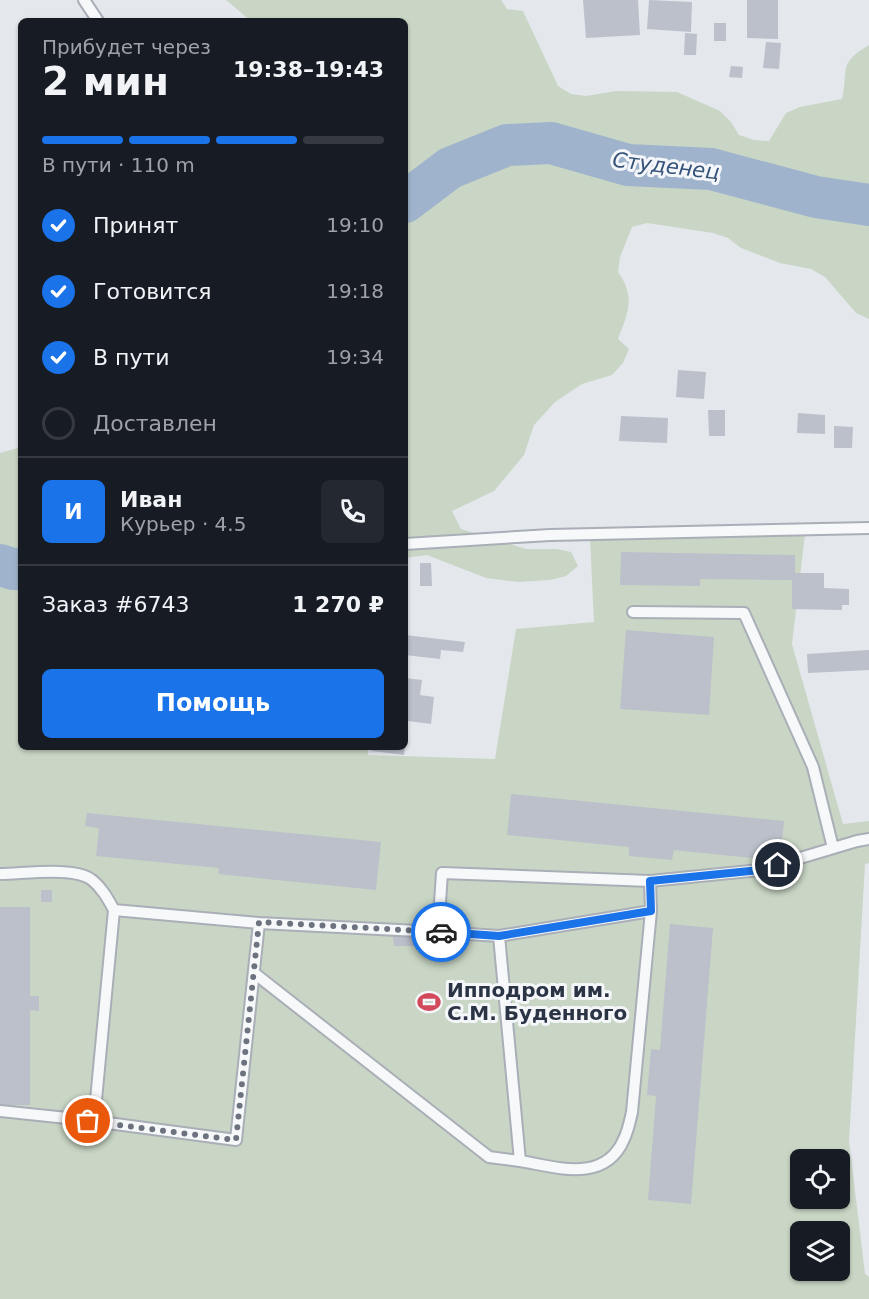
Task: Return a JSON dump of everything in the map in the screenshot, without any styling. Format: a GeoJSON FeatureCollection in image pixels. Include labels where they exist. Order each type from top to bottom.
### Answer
{"type":"FeatureCollection","features":[{"type":"Feature","properties":{"kind":"lane"},"geometry":{"type":"LineString","coordinates":[[84,0],[96,18]]}},
{"type":"Feature","properties":{"kind":"lane"},"geometry":{"type":"LineString","coordinates":[[408,544],[550,535],[869,528]]}},
{"type":"Feature","properties":{"kind":"lane"},"geometry":{"type":"LineString","coordinates":[[633,612],[744,613],[813,766],[833,848]]}},
{"type":"Feature","properties":{"kind":"lane"},"geometry":{"type":"LineString","coordinates":[[438,932],[442,873],[650,881],[760,870],[869,839]]}},
{"type":"Feature","properties":{"kind":"lane"},"geometry":{"type":"LineString","coordinates":[[0,874],[78,873],[91,879],[101,889],[114,910],[96,1100],[82,1113],[67,1118]]}},
{"type":"Feature","properties":{"kind":"lane"},"geometry":{"type":"LineString","coordinates":[[254,972],[489,1156],[583,1171],[597,1166],[614,1155],[624,1141],[632,1112],[651,911],[650,881]]}},
{"type":"Feature","properties":{"kind":"lane"},"geometry":{"type":"LineString","coordinates":[[114,910],[259,922],[499,936],[651,911]]}},
{"type":"Feature","properties":{"kind":"lane"},"geometry":{"type":"LineString","coordinates":[[0,1111],[236,1140],[259,922]]}},
{"type":"Feature","properties":{"kind":"lane"},"geometry":{"type":"LineString","coordinates":[[499,936],[520,1161]]}},
{"type":"Feature","properties":{"kind":"green space"},"geometry":{"type":"Polygon","coordinates":[[[226,0],[501,0],[507,9],[523,11],[558,86],[571,94],[586,96],[616,91],[677,92],[720,111],[739,135],[754,140],[769,141],[786,113],[800,107],[842,99],[848,63],[852,57],[869,45],[869,319],[856,313],[825,277],[811,269],[780,263],[741,248],[728,238],[713,233],[647,223],[632,227],[620,257],[618,272],[624,281],[629,297],[627,313],[618,339],[629,349],[623,363],[612,375],[582,384],[555,402],[534,425],[524,455],[494,491],[452,511],[461,529],[526,549],[557,549],[571,552],[578,566],[566,576],[550,580],[518,582],[486,578],[427,555],[408,558],[408,18],[247,18],[226,0]]]}},
{"type":"Feature","properties":{"kind":"green space","name":"Ипподром им. С.М. Буденного"},"geometry":{"type":"Polygon","coordinates":[[[18,448],[18,750],[368,750],[368,755],[495,759],[516,629],[594,622],[590,539],[805,534],[792,644],[843,824],[869,821],[869,863],[865,864],[850,1149],[790,1149],[790,1209],[850,1209],[850,1149],[865,1274],[869,1277],[869,1299],[0,1299],[0,453],[18,448]]]}},
{"type":"Feature","properties":{"kind":"building"},"geometry":{"type":"Polygon","coordinates":[[[583,0],[638,0],[640,35],[586,38],[583,0]]]}},
{"type":"Feature","properties":{"kind":"building"},"geometry":{"type":"Polygon","coordinates":[[[649,0],[692,2],[691,32],[647,29],[649,0]]]}},
{"type":"Feature","properties":{"kind":"building"},"geometry":{"type":"Polygon","coordinates":[[[747,0],[778,0],[778,39],[747,38],[747,0]]]}},
{"type":"Feature","properties":{"kind":"building"},"geometry":{"type":"Polygon","coordinates":[[[714,23],[726,23],[726,41],[714,41],[714,23]]]}},
{"type":"Feature","properties":{"kind":"building"},"geometry":{"type":"Polygon","coordinates":[[[685,33],[697,34],[696,55],[684,55],[685,33]]]}},
{"type":"Feature","properties":{"kind":"building"},"geometry":{"type":"Polygon","coordinates":[[[766,42],[781,43],[779,69],[763,68],[766,42]]]}},
{"type":"Feature","properties":{"kind":"building"},"geometry":{"type":"Polygon","coordinates":[[[731,66],[743,67],[742,78],[729,77],[731,66]]]}},
{"type":"Feature","properties":{"kind":"building"},"geometry":{"type":"Polygon","coordinates":[[[678,370],[706,372],[704,399],[676,397],[678,370]]]}},
{"type":"Feature","properties":{"kind":"building"},"geometry":{"type":"Polygon","coordinates":[[[708,410],[725,410],[725,436],[709,436],[708,410]]]}},
{"type":"Feature","properties":{"kind":"building"},"geometry":{"type":"Polygon","coordinates":[[[798,413],[825,415],[825,434],[797,433],[798,413]]]}},
{"type":"Feature","properties":{"kind":"building"},"geometry":{"type":"Polygon","coordinates":[[[621,416],[668,418],[667,443],[619,441],[621,416]]]}},
{"type":"Feature","properties":{"kind":"building"},"geometry":{"type":"Polygon","coordinates":[[[834,426],[853,427],[852,448],[834,448],[834,426]]]}},
{"type":"Feature","properties":{"kind":"building"},"geometry":{"type":"Polygon","coordinates":[[[621,552],[795,555],[795,573],[824,573],[824,588],[849,589],[849,605],[842,605],[842,610],[792,609],[792,580],[700,579],[700,586],[620,585],[621,552]]]}},
{"type":"Feature","properties":{"kind":"building"},"geometry":{"type":"Polygon","coordinates":[[[420,563],[431,563],[432,586],[420,586],[420,563]]]}},
{"type":"Feature","properties":{"kind":"building"},"geometry":{"type":"Polygon","coordinates":[[[626,630],[714,637],[709,715],[620,709],[626,630]]]}},
{"type":"Feature","properties":{"kind":"building"},"geometry":{"type":"Polygon","coordinates":[[[408,635],[465,642],[463,652],[441,650],[440,659],[408,655],[408,635]]]}},
{"type":"Feature","properties":{"kind":"building"},"geometry":{"type":"Polygon","coordinates":[[[869,650],[869,670],[808,673],[807,654],[869,650]]]}},
{"type":"Feature","properties":{"kind":"building"},"geometry":{"type":"Polygon","coordinates":[[[408,678],[422,680],[420,695],[434,697],[431,724],[408,721],[408,678]]]}},
{"type":"Feature","properties":{"kind":"building"},"geometry":{"type":"Polygon","coordinates":[[[372,750],[405,750],[404,755],[372,750]]]}},
{"type":"Feature","properties":{"kind":"building"},"geometry":{"type":"Polygon","coordinates":[[[511,794],[784,821],[780,861],[674,850],[672,860],[629,856],[629,847],[507,835],[511,794]]]}},
{"type":"Feature","properties":{"kind":"building"},"geometry":{"type":"Polygon","coordinates":[[[87,813],[381,842],[376,890],[218,874],[219,868],[96,856],[99,828],[85,826],[87,813]]]}},
{"type":"Feature","properties":{"kind":"building"},"geometry":{"type":"Polygon","coordinates":[[[41,890],[52,890],[52,902],[41,902],[41,890]]]}},
{"type":"Feature","properties":{"kind":"building"},"geometry":{"type":"Polygon","coordinates":[[[0,907],[30,907],[30,996],[39,996],[39,1011],[30,1010],[30,1105],[0,1105],[0,907]]]}},
{"type":"Feature","properties":{"kind":"building"},"geometry":{"type":"Polygon","coordinates":[[[670,924],[713,928],[691,1204],[648,1200],[656,1096],[647,1095],[651,1049],[660,1050],[670,924]]]}},
{"type":"Feature","properties":{"kind":"building"},"geometry":{"type":"Polygon","coordinates":[[[393,936],[421,936],[421,946],[394,946],[393,936]]]}},
{"type":"Feature","properties":{"kind":"waterway","name":"Студенец"},"geometry":{"type":"LineString","coordinates":[[408,200],[450,168],[507,145],[551,143],[628,165],[711,169],[816,197],[869,205]]}},
{"type":"Feature","properties":{"kind":"waterway","name":"Студенец"},"geometry":{"type":"LineString","coordinates":[[0,565],[18,569]]}},
{"type":"Feature","properties":{"kind":"way so far"},"geometry":{"type":"LineString","coordinates":[[88,1121],[236,1140],[259,922],[441,932]]}},
{"type":"Feature","properties":{"kind":"place","name":"Ипподром им. С.М. Буденного"},"geometry":{"type":"Point","coordinates":[429,1002]}},
{"type":"Feature","properties":{"kind":"route"},"geometry":{"type":"LineString","coordinates":[[441,932],[499,936],[651,911],[650,881],[760,870],[778,865]]}}]}
